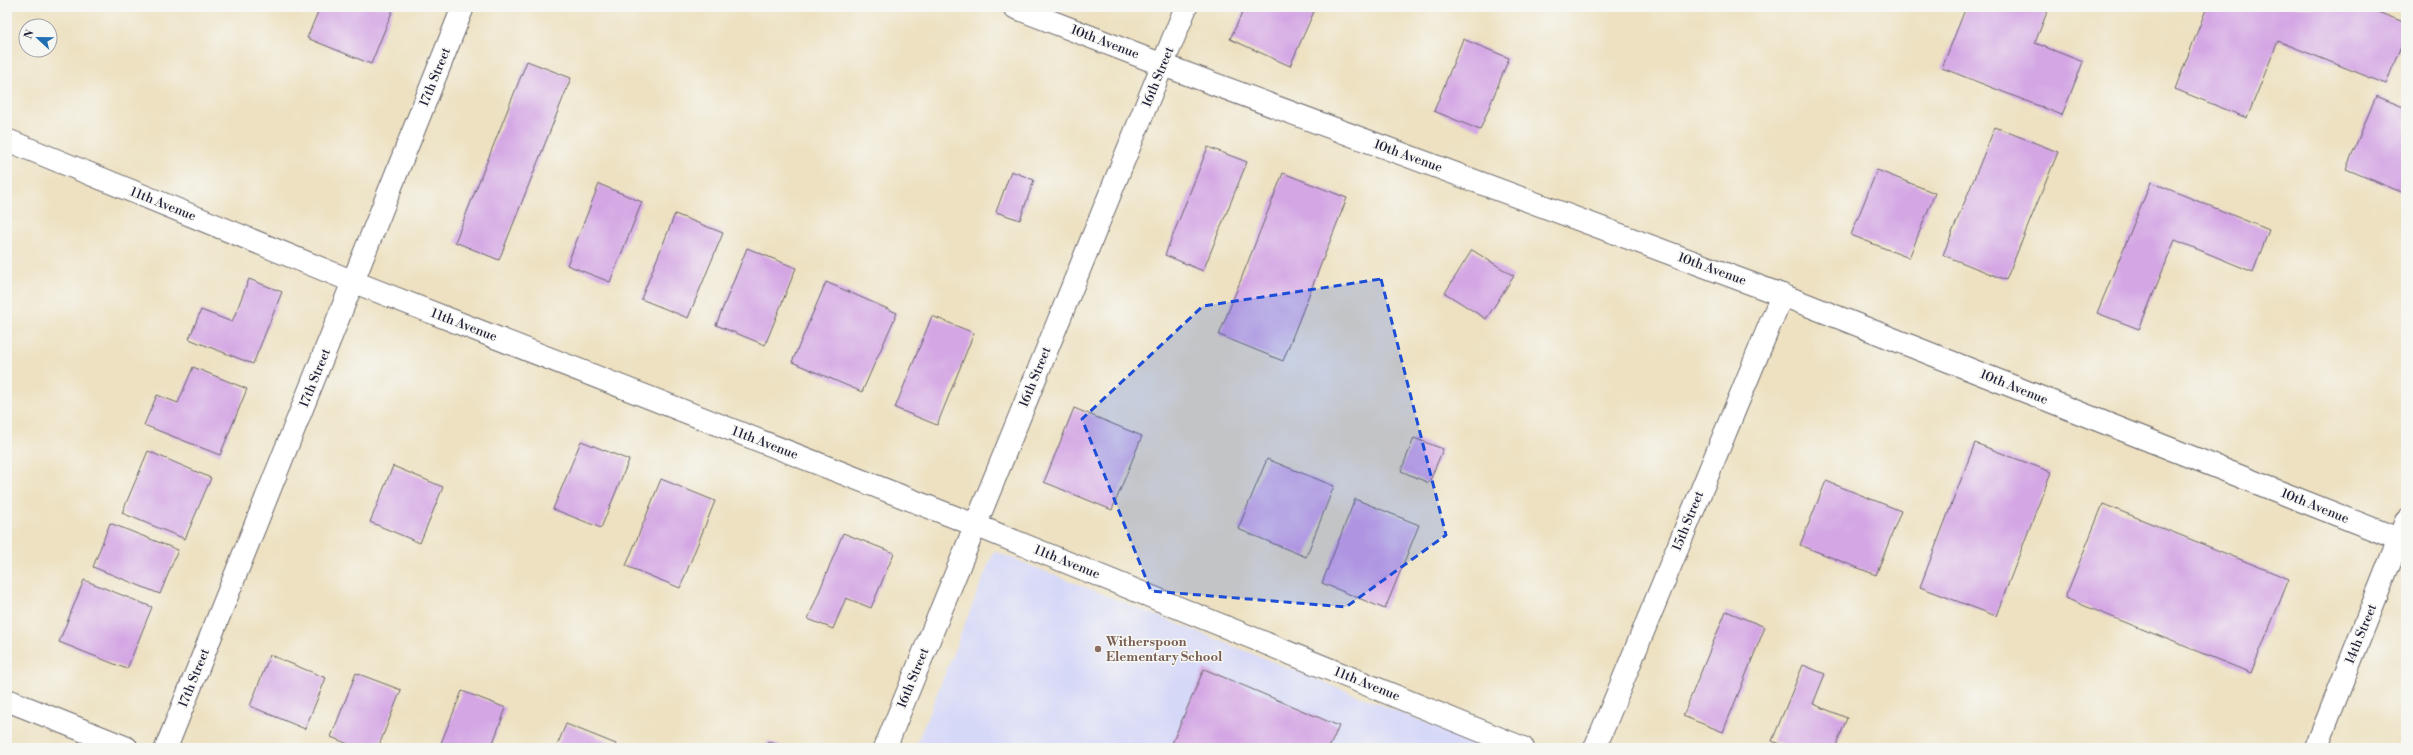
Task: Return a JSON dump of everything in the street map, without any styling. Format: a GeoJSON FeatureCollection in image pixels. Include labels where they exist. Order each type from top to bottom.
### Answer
{"type":"FeatureCollection","features":[{"type":"Feature","properties":{"kind":"street","name":"17th Street"},"geometry":{"type":"LineString","coordinates":[[166,748],[463,7]]}},
{"type":"Feature","properties":{"kind":"street","name":"10th Avenue"},"geometry":{"type":"LineString","coordinates":[[1014,7],[1163,65],[1782,295],[2404,534]]}},
{"type":"Feature","properties":{"kind":"street","name":"16th Street"},"geometry":{"type":"LineString","coordinates":[[885,748],[1186,7]]}},
{"type":"Feature","properties":{"kind":"street","name":"11th Avenue"},"geometry":{"type":"LineString","coordinates":[[7,140],[354,282],[975,525],[1523,748]]}},
{"type":"Feature","properties":{"kind":"street","name":"15th Street"},"geometry":{"type":"LineString","coordinates":[[1595,748],[1782,295]]}},
{"type":"Feature","properties":{"kind":"street","name":"14th Street"},"geometry":{"type":"LineString","coordinates":[[2316,748],[2404,534]]}},
{"type":"Feature","properties":{"kind":"street"},"geometry":{"type":"LineString","coordinates":[[7,700],[127,748]]}},
{"type":"Feature","properties":{"kind":"highlighted area"},"geometry":{"type":"Polygon","coordinates":[[[1381,279],[1446,535],[1346,607],[1151,591],[1082,419],[1203,306],[1381,279]]]}},
{"type":"Feature","properties":{"kind":"shaded area","name":"Witherspoon Elementary School"},"geometry":{"type":"Polygon","coordinates":[[[994,551],[1490,748],[915,748],[994,551]]]}},
{"type":"Feature","properties":{"kind":"building"},"geometry":{"type":"Polygon","coordinates":[[[320,7],[394,7],[371,64],[307,38],[320,7]]]}},
{"type":"Feature","properties":{"kind":"building"},"geometry":{"type":"Polygon","coordinates":[[[1245,7],[1316,7],[1290,66],[1230,39],[1245,7]]]}},
{"type":"Feature","properties":{"kind":"building"},"geometry":{"type":"Polygon","coordinates":[[[1966,7],[2049,7],[2035,43],[2083,62],[2062,115],[1942,68],[1966,7]]]}},
{"type":"Feature","properties":{"kind":"building"},"geometry":{"type":"Polygon","coordinates":[[[2207,7],[2365,7],[2406,23],[2406,33],[2386,84],[2278,41],[2247,118],[2175,89],[2207,7]]]}},
{"type":"Feature","properties":{"kind":"building"},"geometry":{"type":"Polygon","coordinates":[[[1463,39],[1509,58],[1480,130],[1434,111],[1463,39]]]}},
{"type":"Feature","properties":{"kind":"building"},"geometry":{"type":"Polygon","coordinates":[[[527,61],[571,78],[499,260],[455,242],[527,61]]]}},
{"type":"Feature","properties":{"kind":"building"},"geometry":{"type":"Polygon","coordinates":[[[2376,96],[2406,108],[2406,194],[2346,169],[2376,96]]]}},
{"type":"Feature","properties":{"kind":"building"},"geometry":{"type":"Polygon","coordinates":[[[1995,127],[2058,152],[2006,280],[1943,255],[1995,127]]]}},
{"type":"Feature","properties":{"kind":"building"},"geometry":{"type":"Polygon","coordinates":[[[1208,147],[1247,162],[1203,271],[1165,255],[1208,147]]]}},
{"type":"Feature","properties":{"kind":"building"},"geometry":{"type":"Polygon","coordinates":[[[1877,170],[1935,193],[1909,258],[1851,235],[1877,170]]]}},
{"type":"Feature","properties":{"kind":"building"},"geometry":{"type":"Polygon","coordinates":[[[1011,171],[1034,180],[1020,220],[996,212],[1011,171]]]}},
{"type":"Feature","properties":{"kind":"building"},"geometry":{"type":"Polygon","coordinates":[[[1283,173],[1347,198],[1283,361],[1219,335],[1283,173]]]}},
{"type":"Feature","properties":{"kind":"building"},"geometry":{"type":"Polygon","coordinates":[[[2151,182],[2269,230],[2253,272],[2175,240],[2139,329],[2097,313],[2151,182]]]}},
{"type":"Feature","properties":{"kind":"building"},"geometry":{"type":"Polygon","coordinates":[[[599,184],[642,202],[610,282],[567,265],[599,184]]]}},
{"type":"Feature","properties":{"kind":"building"},"geometry":{"type":"Polygon","coordinates":[[[675,214],[723,233],[688,318],[641,299],[675,214]]]}},
{"type":"Feature","properties":{"kind":"building"},"geometry":{"type":"Polygon","coordinates":[[[747,248],[796,268],[765,345],[716,325],[747,248]]]}},
{"type":"Feature","properties":{"kind":"building"},"geometry":{"type":"Polygon","coordinates":[[[1472,250],[1514,276],[1486,319],[1445,293],[1472,250]]]}},
{"type":"Feature","properties":{"kind":"building"},"geometry":{"type":"Polygon","coordinates":[[[249,279],[282,292],[253,364],[189,339],[201,310],[232,322],[249,279]]]}},
{"type":"Feature","properties":{"kind":"building"},"geometry":{"type":"Polygon","coordinates":[[[826,282],[897,313],[862,392],[792,362],[826,282]]]}},
{"type":"Feature","properties":{"kind":"building"},"geometry":{"type":"Polygon","coordinates":[[[932,316],[974,333],[937,425],[895,408],[932,316]]]}},
{"type":"Feature","properties":{"kind":"building"},"geometry":{"type":"Polygon","coordinates":[[[193,367],[247,389],[220,455],[144,425],[157,395],[178,403],[193,367]]]}},
{"type":"Feature","properties":{"kind":"building"},"geometry":{"type":"Polygon","coordinates":[[[1074,408],[1142,436],[1112,510],[1044,482],[1074,408]]]}},
{"type":"Feature","properties":{"kind":"building"},"geometry":{"type":"Polygon","coordinates":[[[1414,438],[1443,449],[1429,483],[1401,471],[1414,438]]]}},
{"type":"Feature","properties":{"kind":"building"},"geometry":{"type":"Polygon","coordinates":[[[581,441],[629,460],[601,528],[553,509],[581,441]]]}},
{"type":"Feature","properties":{"kind":"building"},"geometry":{"type":"Polygon","coordinates":[[[1975,443],[2051,472],[1996,616],[1920,587],[1975,443]]]}},
{"type":"Feature","properties":{"kind":"building"},"geometry":{"type":"Polygon","coordinates":[[[148,451],[211,478],[185,539],[122,513],[148,451]]]}},
{"type":"Feature","properties":{"kind":"building"},"geometry":{"type":"Polygon","coordinates":[[[1267,459],[1334,486],[1306,557],[1238,529],[1267,459]]]}},
{"type":"Feature","properties":{"kind":"building"},"geometry":{"type":"Polygon","coordinates":[[[393,466],[443,487],[420,543],[370,522],[393,466]]]}},
{"type":"Feature","properties":{"kind":"building"},"geometry":{"type":"Polygon","coordinates":[[[661,479],[715,501],[680,588],[626,566],[661,479]]]}},
{"type":"Feature","properties":{"kind":"building"},"geometry":{"type":"Polygon","coordinates":[[[1826,481],[1901,511],[1876,575],[1800,545],[1826,481]]]}},
{"type":"Feature","properties":{"kind":"building"},"geometry":{"type":"Polygon","coordinates":[[[1355,499],[1419,525],[1385,609],[1322,583],[1355,499]]]}},
{"type":"Feature","properties":{"kind":"building"},"geometry":{"type":"Polygon","coordinates":[[[2103,504],[2289,579],[2251,673],[2065,598],[2103,504]]]}},
{"type":"Feature","properties":{"kind":"building"},"geometry":{"type":"Polygon","coordinates":[[[110,523],[178,550],[160,594],[93,567],[110,523]]]}},
{"type":"Feature","properties":{"kind":"building"},"geometry":{"type":"Polygon","coordinates":[[[843,533],[894,553],[871,608],[846,598],[833,629],[808,619],[843,533]]]}},
{"type":"Feature","properties":{"kind":"building"},"geometry":{"type":"Polygon","coordinates":[[[84,580],[152,607],[127,669],[59,642],[84,580]]]}},
{"type":"Feature","properties":{"kind":"building"},"geometry":{"type":"Polygon","coordinates":[[[1726,611],[1765,627],[1723,732],[1683,716],[1726,611]]]}},
{"type":"Feature","properties":{"kind":"building"},"geometry":{"type":"Polygon","coordinates":[[[270,655],[326,678],[305,729],[250,706],[270,655]]]}},
{"type":"Feature","properties":{"kind":"building"},"geometry":{"type":"Polygon","coordinates":[[[1803,665],[1825,674],[1813,704],[1847,718],[1835,748],[1789,748],[1772,741],[1803,665]]]}},
{"type":"Feature","properties":{"kind":"building"},"geometry":{"type":"Polygon","coordinates":[[[1204,669],[1339,726],[1329,748],[1170,748],[1204,669]]]}},
{"type":"Feature","properties":{"kind":"building"},"geometry":{"type":"Polygon","coordinates":[[[356,673],[401,690],[378,748],[358,748],[331,737],[356,673]]]}},
{"type":"Feature","properties":{"kind":"building"},"geometry":{"type":"Polygon","coordinates":[[[462,691],[506,708],[491,748],[439,748],[462,691]]]}},
{"type":"Feature","properties":{"kind":"building"},"geometry":{"type":"Polygon","coordinates":[[[566,724],[616,744],[615,748],[556,748],[566,724]]]}},
{"type":"Feature","properties":{"kind":"building"},"geometry":{"type":"Polygon","coordinates":[[[768,741],[785,748],[765,748],[768,741]]]}},
{"type":"Feature","properties":{"kind":"place","name":"Witherspoon Elementary School"},"geometry":{"type":"Point","coordinates":[1098,649]}}]}
